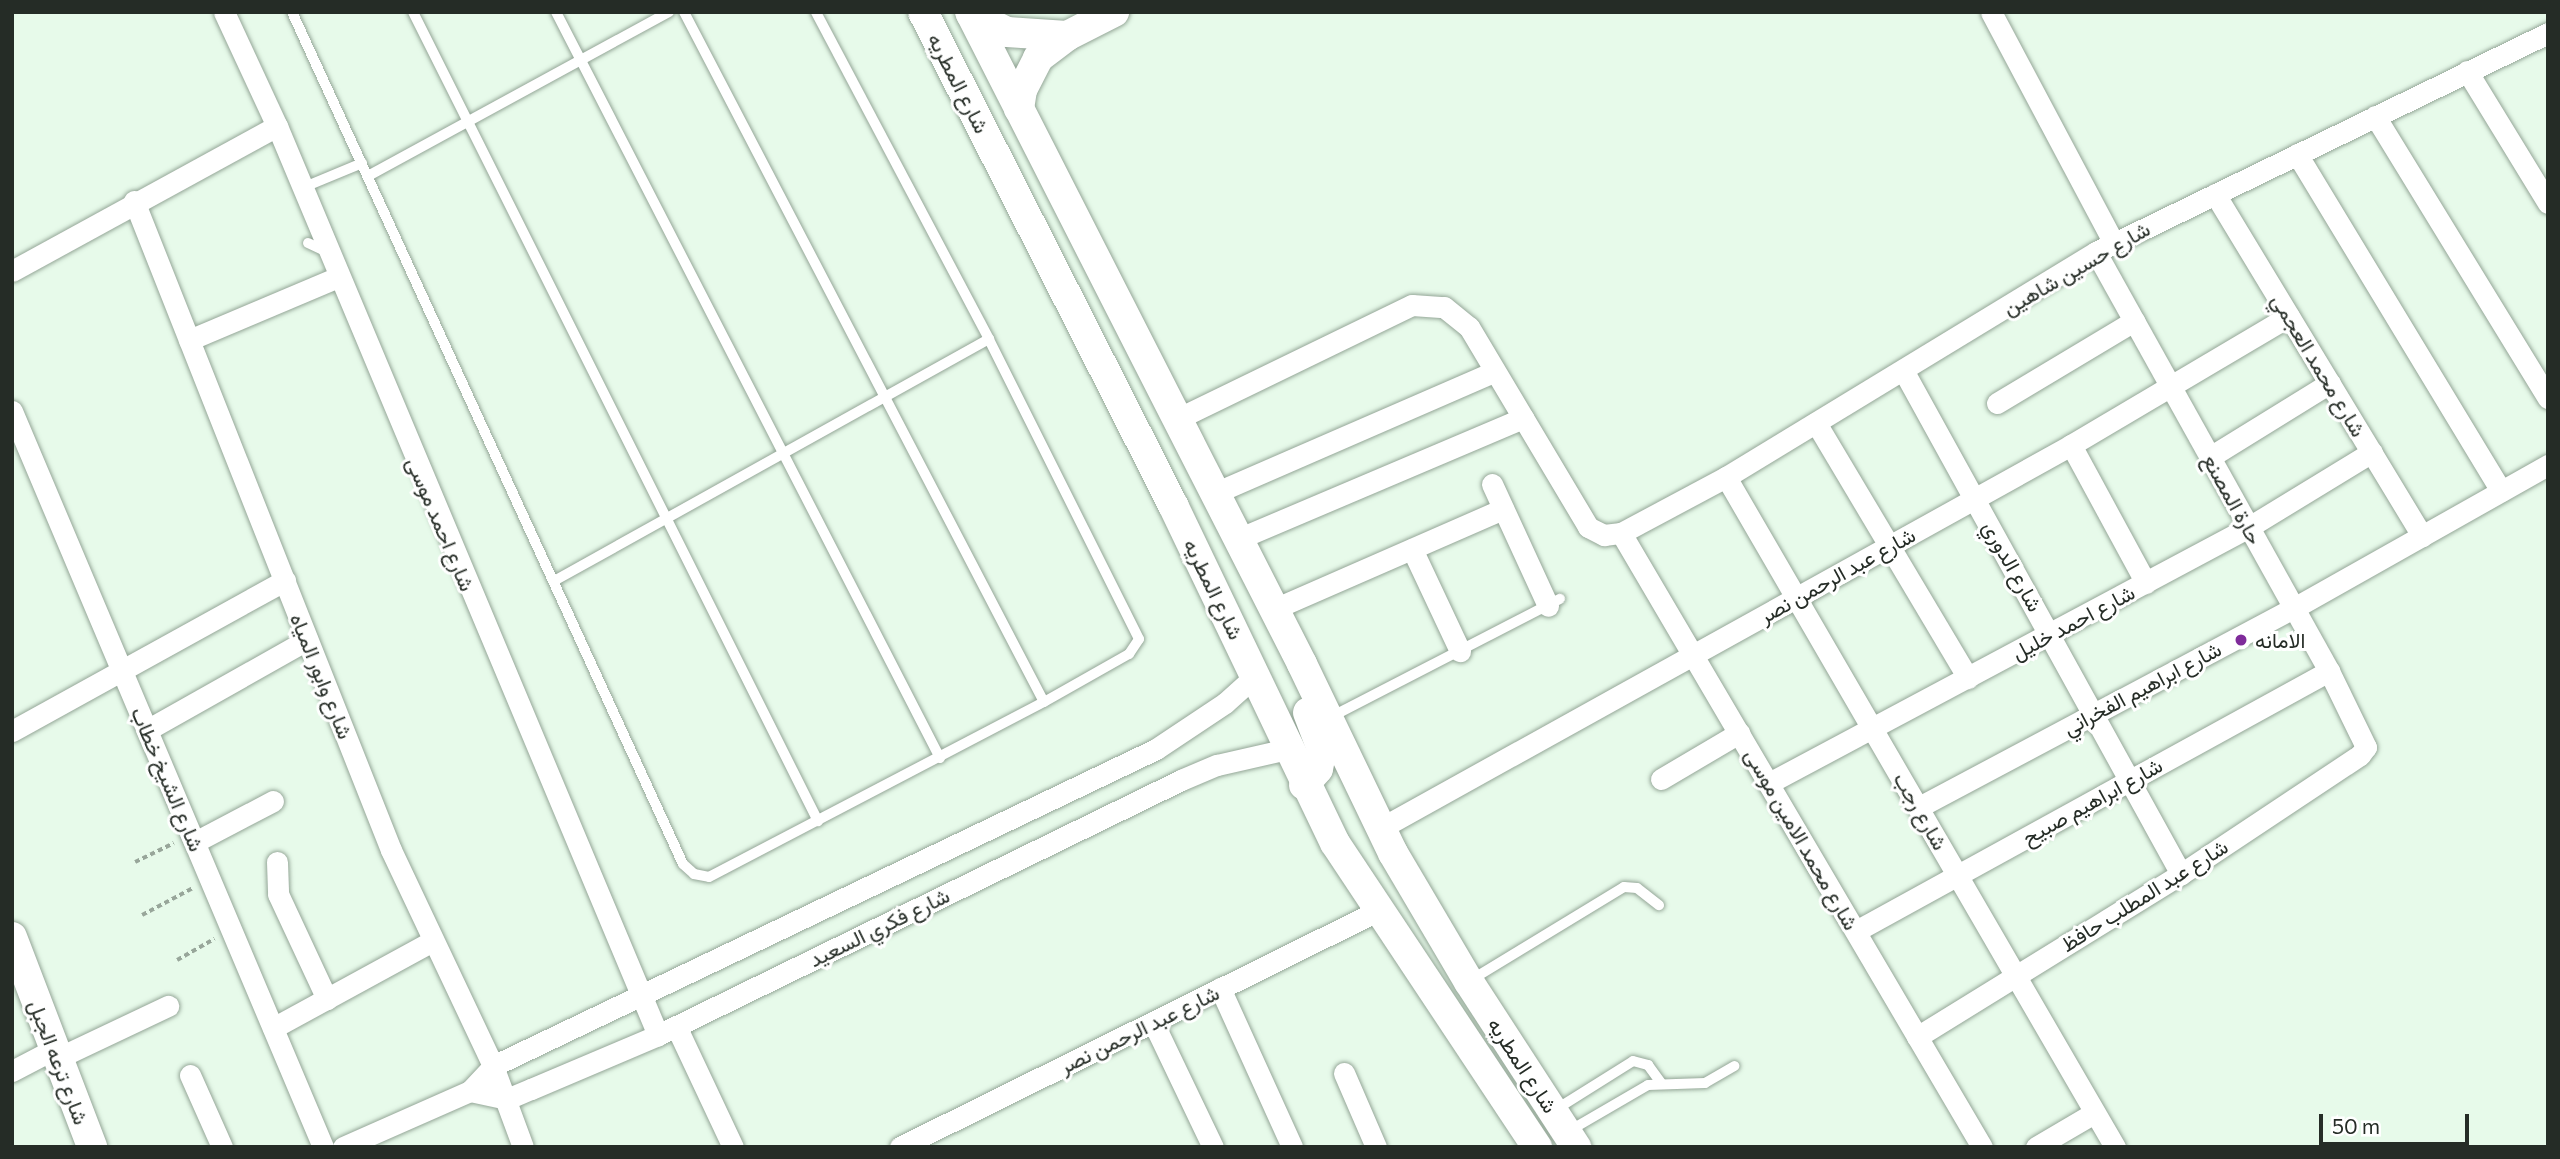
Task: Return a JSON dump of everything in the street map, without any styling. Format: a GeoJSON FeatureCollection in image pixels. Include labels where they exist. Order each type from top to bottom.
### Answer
{"type":"FeatureCollection","features":[{"type":"Feature","properties":{"kind":"main road","name":"شارع المطريه"},"geometry":{"type":"LineString","coordinates":[[923,12],[1255,676],[1304,785],[1335,844],[1377,911],[1443,1001],[1536,1146]]}},
{"type":"Feature","properties":{"kind":"main road"},"geometry":{"type":"LineString","coordinates":[[1019,108],[1033,65],[1067,36],[1114,12]]}},
{"type":"Feature","properties":{"kind":"main road","name":"شارع المطريه"},"geometry":{"type":"LineString","coordinates":[[971,13],[1275,609],[1379,823],[1469,982],[1565,1130]]}},
{"type":"Feature","properties":{"kind":"main road"},"geometry":{"type":"LineString","coordinates":[[971,13],[1007,32],[1067,36]]}},
{"type":"Feature","properties":{"kind":"main road"},"geometry":{"type":"LineString","coordinates":[[1302,664],[1298,692],[1322,749],[1318,769],[1304,785]]}},
{"type":"Feature","properties":{"kind":"main road"},"geometry":{"type":"LineString","coordinates":[[1335,844],[1357,823],[1379,823]]}},
{"type":"Feature","properties":{"kind":"main road","name":"شارع ترعه الجبل"},"geometry":{"type":"LineString","coordinates":[[12,937],[92,1147]]}},
{"type":"Feature","properties":{"kind":"street","name":"شارع احمد موسى"},"geometry":{"type":"LineString","coordinates":[[224,12],[277,126],[641,999],[667,1031],[733,1147]]}},
{"type":"Feature","properties":{"kind":"street","name":"حارة المصنع"},"geometry":{"type":"LineString","coordinates":[[1992,12],[2105,248],[2134,321],[2329,671],[2366,747]]}},
{"type":"Feature","properties":{"kind":"street","name":"شارع حسين شاهين"},"geometry":{"type":"LineString","coordinates":[[1621,533],[1726,477],[2105,248],[2548,33]]}},
{"type":"Feature","properties":{"kind":"street"},"geometry":{"type":"LineString","coordinates":[[2467,71],[2548,203]]}},
{"type":"Feature","properties":{"kind":"street"},"geometry":{"type":"LineString","coordinates":[[2375,116],[2548,398]]}},
{"type":"Feature","properties":{"kind":"street"},"geometry":{"type":"LineString","coordinates":[[12,271],[134,201],[277,126]]}},
{"type":"Feature","properties":{"kind":"street"},"geometry":{"type":"LineString","coordinates":[[2297,154],[2501,491]]}},
{"type":"Feature","properties":{"kind":"street","name":"شارع محمد العجمي"},"geometry":{"type":"LineString","coordinates":[[2216,194],[2422,536]]}},
{"type":"Feature","properties":{"kind":"street","name":"شارع وابور المياه"},"geometry":{"type":"LineString","coordinates":[[134,201],[307,640],[431,942],[493,1066],[523,1147]]}},
{"type":"Feature","properties":{"kind":"street"},"geometry":{"type":"LineString","coordinates":[[189,340],[338,277]]}},
{"type":"Feature","properties":{"kind":"street"},"geometry":{"type":"LineString","coordinates":[[1177,419],[1412,305],[1427,303],[1458,316],[1495,371],[1588,527],[1604,535],[1621,533]]}},
{"type":"Feature","properties":{"kind":"street","name":"شارع عبد الرحمن نصر"},"geometry":{"type":"LineString","coordinates":[[1379,823],[1695,654],[1975,499],[2171,388],[2289,316]]}},
{"type":"Feature","properties":{"kind":"street"},"geometry":{"type":"LineString","coordinates":[[1997,403],[2134,321]]}},
{"type":"Feature","properties":{"kind":"street","name":"شارع الدوري"},"geometry":{"type":"LineString","coordinates":[[1903,370],[2181,874]]}},
{"type":"Feature","properties":{"kind":"street"},"geometry":{"type":"LineString","coordinates":[[1215,494],[1495,371]]}},
{"type":"Feature","properties":{"kind":"street"},"geometry":{"type":"LineString","coordinates":[[2210,457],[2330,383]]}},
{"type":"Feature","properties":{"kind":"street","name":"شارع الشيخ خطاب"},"geometry":{"type":"LineString","coordinates":[[12,411],[19,447],[122,670],[273,1028],[319,1145]]}},
{"type":"Feature","properties":{"kind":"street"},"geometry":{"type":"LineString","coordinates":[[1238,539],[1523,418]]}},
{"type":"Feature","properties":{"kind":"street"},"geometry":{"type":"LineString","coordinates":[[1816,423],[1892,544],[1968,678]]}},
{"type":"Feature","properties":{"kind":"street"},"geometry":{"type":"LineString","coordinates":[[2071,445],[2146,583]]}},
{"type":"Feature","properties":{"kind":"street","name":"شارع احمد خليل"},"geometry":{"type":"LineString","coordinates":[[1769,783],[2051,635],[2249,527],[2372,452]]}},
{"type":"Feature","properties":{"kind":"street","name":"شارع ابراهيم الفخراني"},"geometry":{"type":"LineString","coordinates":[[1919,807],[2294,608],[2548,465]]}},
{"type":"Feature","properties":{"kind":"street","name":"شارع رجب"},"geometry":{"type":"LineString","coordinates":[[1726,477],[2115,1147]]}},
{"type":"Feature","properties":{"kind":"street"},"geometry":{"type":"LineString","coordinates":[[1492,484],[1554,602]]}},
{"type":"Feature","properties":{"kind":"street"},"geometry":{"type":"LineString","coordinates":[[1275,609],[1503,509]]}},
{"type":"Feature","properties":{"kind":"street","name":"شارع محمد الامين موسى"},"geometry":{"type":"LineString","coordinates":[[1621,533],[1695,654],[1982,1147]]}},
{"type":"Feature","properties":{"kind":"street"},"geometry":{"type":"LineString","coordinates":[[1412,549],[1460,651]]}},
{"type":"Feature","properties":{"kind":"street"},"geometry":{"type":"LineString","coordinates":[[12,731],[285,580]]}},
{"type":"Feature","properties":{"kind":"street"},"geometry":{"type":"LineString","coordinates":[[147,730],[307,640]]}},
{"type":"Feature","properties":{"kind":"street","name":"شارع ابراهيم صبيح"},"geometry":{"type":"LineString","coordinates":[[1856,931],[2329,671]]}},
{"type":"Feature","properties":{"kind":"street","name":"شارع فكري السعيد"},"geometry":{"type":"LineString","coordinates":[[343,1147],[470,1091],[493,1066],[641,999],[1156,749],[1225,703],[1255,676]]}},
{"type":"Feature","properties":{"kind":"street"},"geometry":{"type":"LineString","coordinates":[[1661,779],[1740,733]]}},
{"type":"Feature","properties":{"kind":"street","name":"شارع عبد المطلب حافظ"},"geometry":{"type":"LineString","coordinates":[[1917,1037],[2181,874],[2366,747]]}},
{"type":"Feature","properties":{"kind":"street","name":"شارع فكري السعيد"},"geometry":{"type":"LineString","coordinates":[[507,1099],[667,1031],[1181,780],[1217,765],[1287,748]]}},
{"type":"Feature","properties":{"kind":"street"},"geometry":{"type":"LineString","coordinates":[[193,838],[273,801]]}},
{"type":"Feature","properties":{"kind":"street"},"geometry":{"type":"LineString","coordinates":[[276,862],[278,894],[327,999]]}},
{"type":"Feature","properties":{"kind":"street","name":"شارع عبد الرحمن نصر"},"geometry":{"type":"LineString","coordinates":[[913,1144],[1377,911]]}},
{"type":"Feature","properties":{"kind":"street"},"geometry":{"type":"LineString","coordinates":[[273,1028],[431,942]]}},
{"type":"Feature","properties":{"kind":"street"},"geometry":{"type":"LineString","coordinates":[[1220,988],[1292,1147]]}},
{"type":"Feature","properties":{"kind":"street"},"geometry":{"type":"LineString","coordinates":[[12,1070],[168,1006]]}},
{"type":"Feature","properties":{"kind":"street"},"geometry":{"type":"LineString","coordinates":[[1153,1022],[1213,1147]]}},
{"type":"Feature","properties":{"kind":"street"},"geometry":{"type":"LineString","coordinates":[[1344,1073],[1376,1147]]}},
{"type":"Feature","properties":{"kind":"street"},"geometry":{"type":"LineString","coordinates":[[190,1075],[222,1147]]}},
{"type":"Feature","properties":{"kind":"street"},"geometry":{"type":"LineString","coordinates":[[470,1091],[507,1099]]}},
{"type":"Feature","properties":{"kind":"street"},"geometry":{"type":"LineString","coordinates":[[2036,1147],[2094,1113]]}},
{"type":"Feature","properties":{"kind":"lane"},"geometry":{"type":"LineString","coordinates":[[292,12],[689,869],[709,877],[1044,702],[1129,654],[1139,639],[989,339],[816,12]]}},
{"type":"Feature","properties":{"kind":"lane"},"geometry":{"type":"LineString","coordinates":[[413,12],[669,517],[818,821]]}},
{"type":"Feature","properties":{"kind":"lane"},"geometry":{"type":"LineString","coordinates":[[556,12],[940,758]]}},
{"type":"Feature","properties":{"kind":"lane"},"geometry":{"type":"LineString","coordinates":[[368,176],[669,12]]}},
{"type":"Feature","properties":{"kind":"lane"},"geometry":{"type":"LineString","coordinates":[[684,12],[1044,702]]}},
{"type":"Feature","properties":{"kind":"lane"},"geometry":{"type":"LineString","coordinates":[[302,188],[362,163]]}},
{"type":"Feature","properties":{"kind":"lane"},"geometry":{"type":"LineString","coordinates":[[307,243],[328,253]]}},
{"type":"Feature","properties":{"kind":"lane"},"geometry":{"type":"LineString","coordinates":[[554,581],[989,339]]}},
{"type":"Feature","properties":{"kind":"lane"},"geometry":{"type":"LineString","coordinates":[[1329,718],[1554,602]]}},
{"type":"Feature","properties":{"kind":"lane"},"geometry":{"type":"LineString","coordinates":[[1469,982],[1624,887],[1637,888],[1659,905]]}},
{"type":"Feature","properties":{"kind":"lane"},"geometry":{"type":"LineString","coordinates":[[1565,1130],[1633,1061],[1648,1065],[1661,1083]]}},
{"type":"Feature","properties":{"kind":"lane"},"geometry":{"type":"LineString","coordinates":[[1565,1130],[1648,1085],[1705,1083],[1734,1066]]}},
{"type":"Feature","properties":{"kind":"path"},"geometry":{"type":"LineString","coordinates":[[135,862],[193,838]]}},
{"type":"Feature","properties":{"kind":"path"},"geometry":{"type":"LineString","coordinates":[[142,915],[210,879]]}},
{"type":"Feature","properties":{"kind":"path"},"geometry":{"type":"LineString","coordinates":[[177,960],[231,929]]}},
{"type":"Feature","properties":{"kind":"place","name":"الامانه"},"geometry":{"type":"Point","coordinates":[2241,640]}}]}
